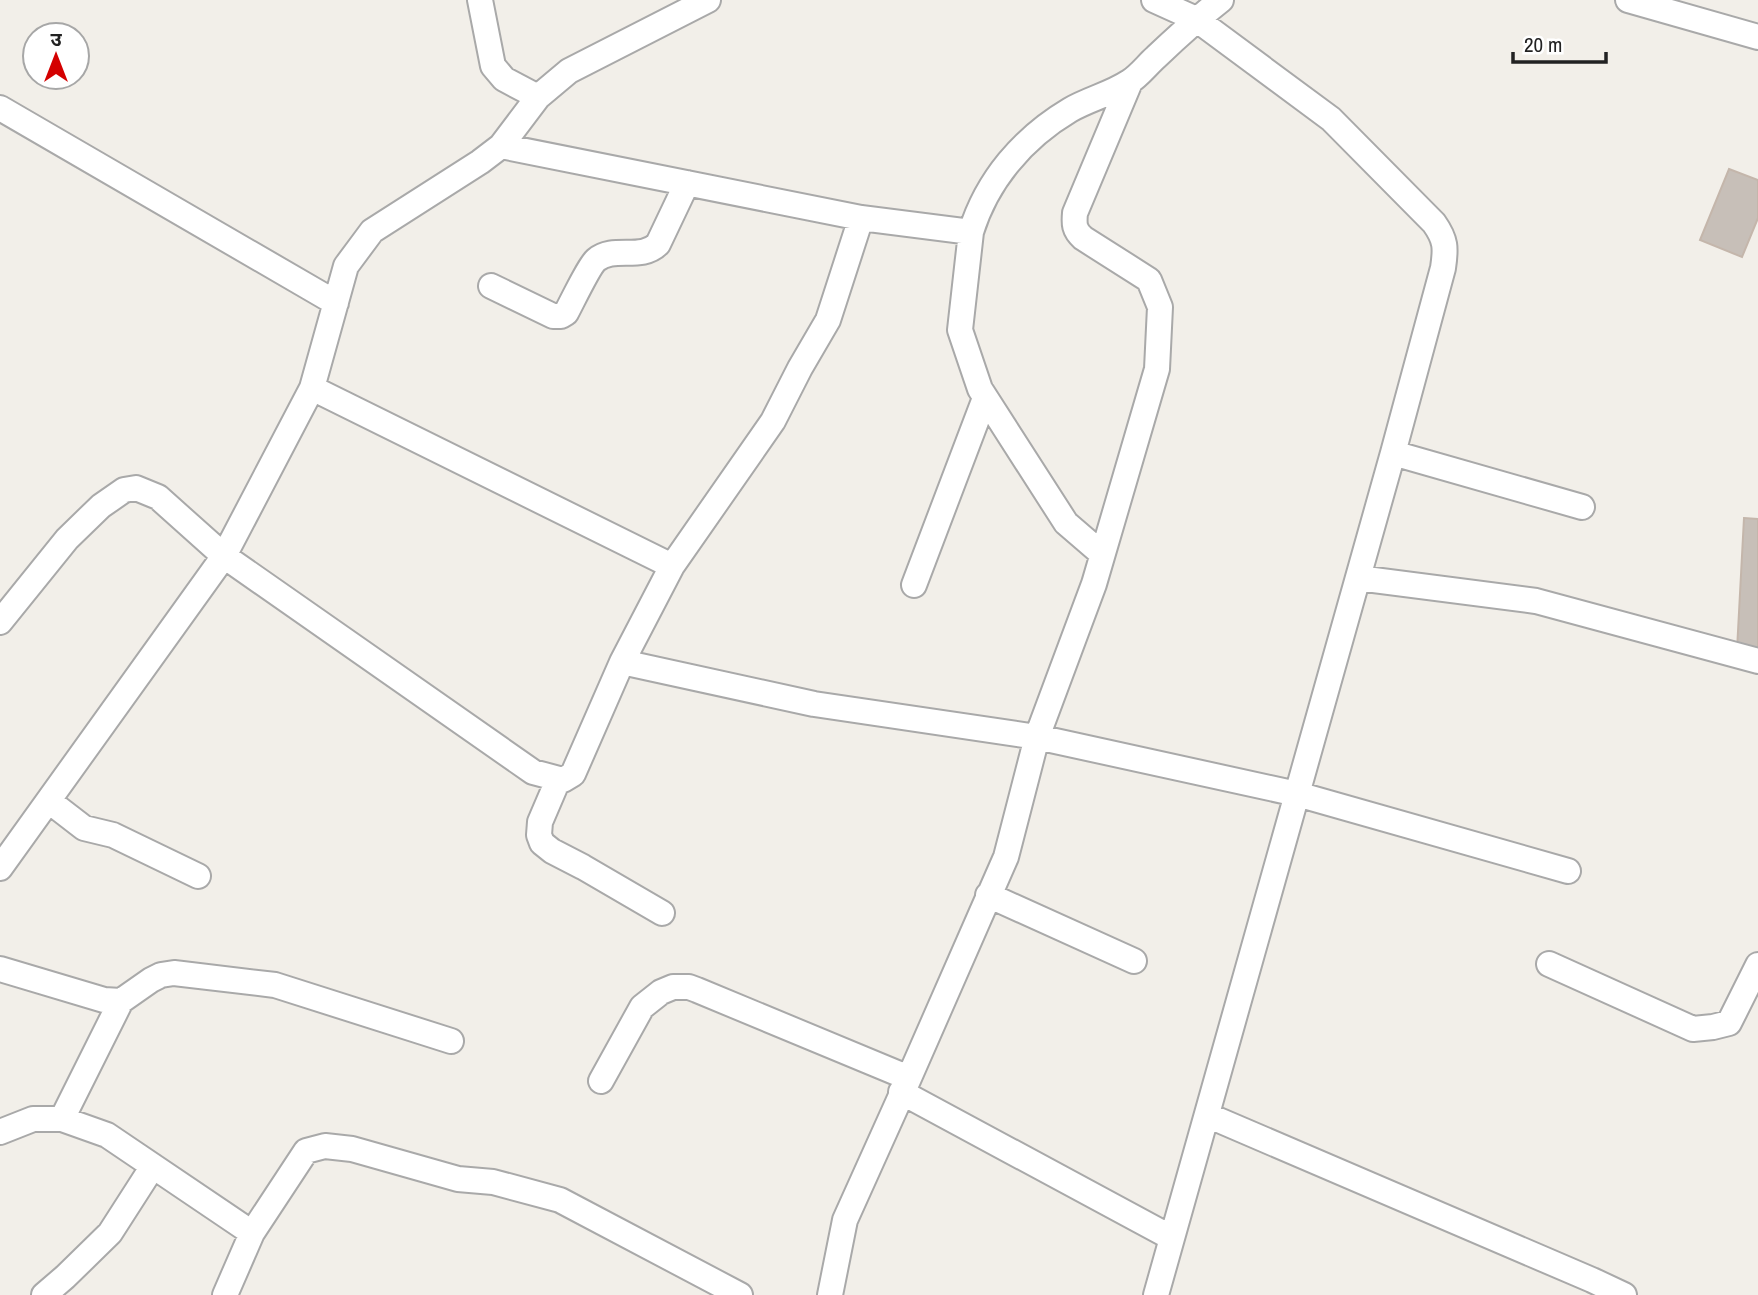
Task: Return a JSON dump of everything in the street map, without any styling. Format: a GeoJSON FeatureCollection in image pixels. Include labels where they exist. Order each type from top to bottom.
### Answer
{"type":"FeatureCollection","features":[{"type":"Feature","properties":{"kind":"street"},"geometry":{"type":"LineString","coordinates":[[480,0],[493,66],[503,79],[538,97]]}},
{"type":"Feature","properties":{"kind":"street"},"geometry":{"type":"LineString","coordinates":[[0,868],[224,556],[312,388],[346,266],[372,231],[501,146],[538,97],[555,81],[708,0]]}},
{"type":"Feature","properties":{"kind":"street"},"geometry":{"type":"LineString","coordinates":[[1154,0],[1196,19],[1331,119],[1434,223],[1442,233],[1446,247],[1443,268],[1393,453],[1156,1295]]}},
{"type":"Feature","properties":{"kind":"street"},"geometry":{"type":"LineString","coordinates":[[1102,554],[1066,523],[980,389],[960,330],[971,232],[989,188],[1006,164],[1029,140],[1070,110],[1130,82],[1196,19],[1221,0]]}},
{"type":"Feature","properties":{"kind":"street"},"geometry":{"type":"LineString","coordinates":[[1628,0],[1758,37]]}},
{"type":"Feature","properties":{"kind":"street"},"geometry":{"type":"LineString","coordinates":[[830,1295],[845,1220],[1006,857],[1037,737],[1094,584],[1157,369],[1160,307],[1149,280],[1083,238],[1074,226],[1075,213],[1130,82]]}},
{"type":"Feature","properties":{"kind":"street"},"geometry":{"type":"LineString","coordinates":[[0,108],[335,303]]}},
{"type":"Feature","properties":{"kind":"street"},"geometry":{"type":"LineString","coordinates":[[501,146],[861,218],[971,232]]}},
{"type":"Feature","properties":{"kind":"street"},"geometry":{"type":"LineString","coordinates":[[491,286],[554,316],[561,316],[566,313],[595,261],[607,254],[645,252],[658,244],[687,183]]}},
{"type":"Feature","properties":{"kind":"street"},"geometry":{"type":"LineString","coordinates":[[0,622],[67,539],[101,506],[124,490],[136,488],[158,497],[224,556],[533,772],[563,780],[573,774],[622,662],[672,566],[773,421],[828,320],[861,218]]}},
{"type":"Feature","properties":{"kind":"street"},"geometry":{"type":"LineString","coordinates":[[312,388],[672,566]]}},
{"type":"Feature","properties":{"kind":"street"},"geometry":{"type":"LineString","coordinates":[[914,585],[985,398]]}},
{"type":"Feature","properties":{"kind":"street"},"geometry":{"type":"LineString","coordinates":[[1393,453],[1582,507]]}},
{"type":"Feature","properties":{"kind":"street"},"geometry":{"type":"LineString","coordinates":[[1358,578],[1536,601],[1758,661]]}},
{"type":"Feature","properties":{"kind":"street"},"geometry":{"type":"LineString","coordinates":[[622,662],[814,704],[1037,737],[1297,794],[1568,871]]}},
{"type":"Feature","properties":{"kind":"street"},"geometry":{"type":"LineString","coordinates":[[558,780],[540,822],[539,835],[542,843],[662,913]]}},
{"type":"Feature","properties":{"kind":"street"},"geometry":{"type":"LineString","coordinates":[[48,801],[84,828],[113,835],[198,876]]}},
{"type":"Feature","properties":{"kind":"street"},"geometry":{"type":"LineString","coordinates":[[988,895],[1134,961]]}},
{"type":"Feature","properties":{"kind":"street"},"geometry":{"type":"LineString","coordinates":[[1549,964],[1693,1029],[1729,1023],[1758,965]]}},
{"type":"Feature","properties":{"kind":"street"},"geometry":{"type":"LineString","coordinates":[[0,969],[104,1000],[121,1001]]}},
{"type":"Feature","properties":{"kind":"street"},"geometry":{"type":"LineString","coordinates":[[62,1119],[121,1001],[161,975],[174,973],[275,985],[451,1041]]}},
{"type":"Feature","properties":{"kind":"street"},"geometry":{"type":"LineString","coordinates":[[601,1081],[642,1007],[661,992],[673,988],[697,990],[905,1085],[1172,1238]]}},
{"type":"Feature","properties":{"kind":"street"},"geometry":{"type":"LineString","coordinates":[[1207,1115],[1624,1295]]}},
{"type":"Feature","properties":{"kind":"street"},"geometry":{"type":"LineString","coordinates":[[0,1132],[33,1119],[62,1119],[107,1135],[252,1233]]}},
{"type":"Feature","properties":{"kind":"street"},"geometry":{"type":"LineString","coordinates":[[225,1295],[252,1233],[306,1151],[325,1146],[352,1149],[458,1179],[493,1182],[560,1200],[740,1295]]}},
{"type":"Feature","properties":{"kind":"street"},"geometry":{"type":"LineString","coordinates":[[44,1295],[110,1233],[153,1166]]}},
{"type":"Feature","properties":{"kind":"building"},"geometry":{"type":"Polygon","coordinates":[[[1729,169],[1758,180],[1758,218],[1742,257],[1700,240],[1729,169]]]}},
{"type":"Feature","properties":{"kind":"building"},"geometry":{"type":"Polygon","coordinates":[[[1744,518],[1758,519],[1758,651],[1737,650],[1744,518]]]}}]}
